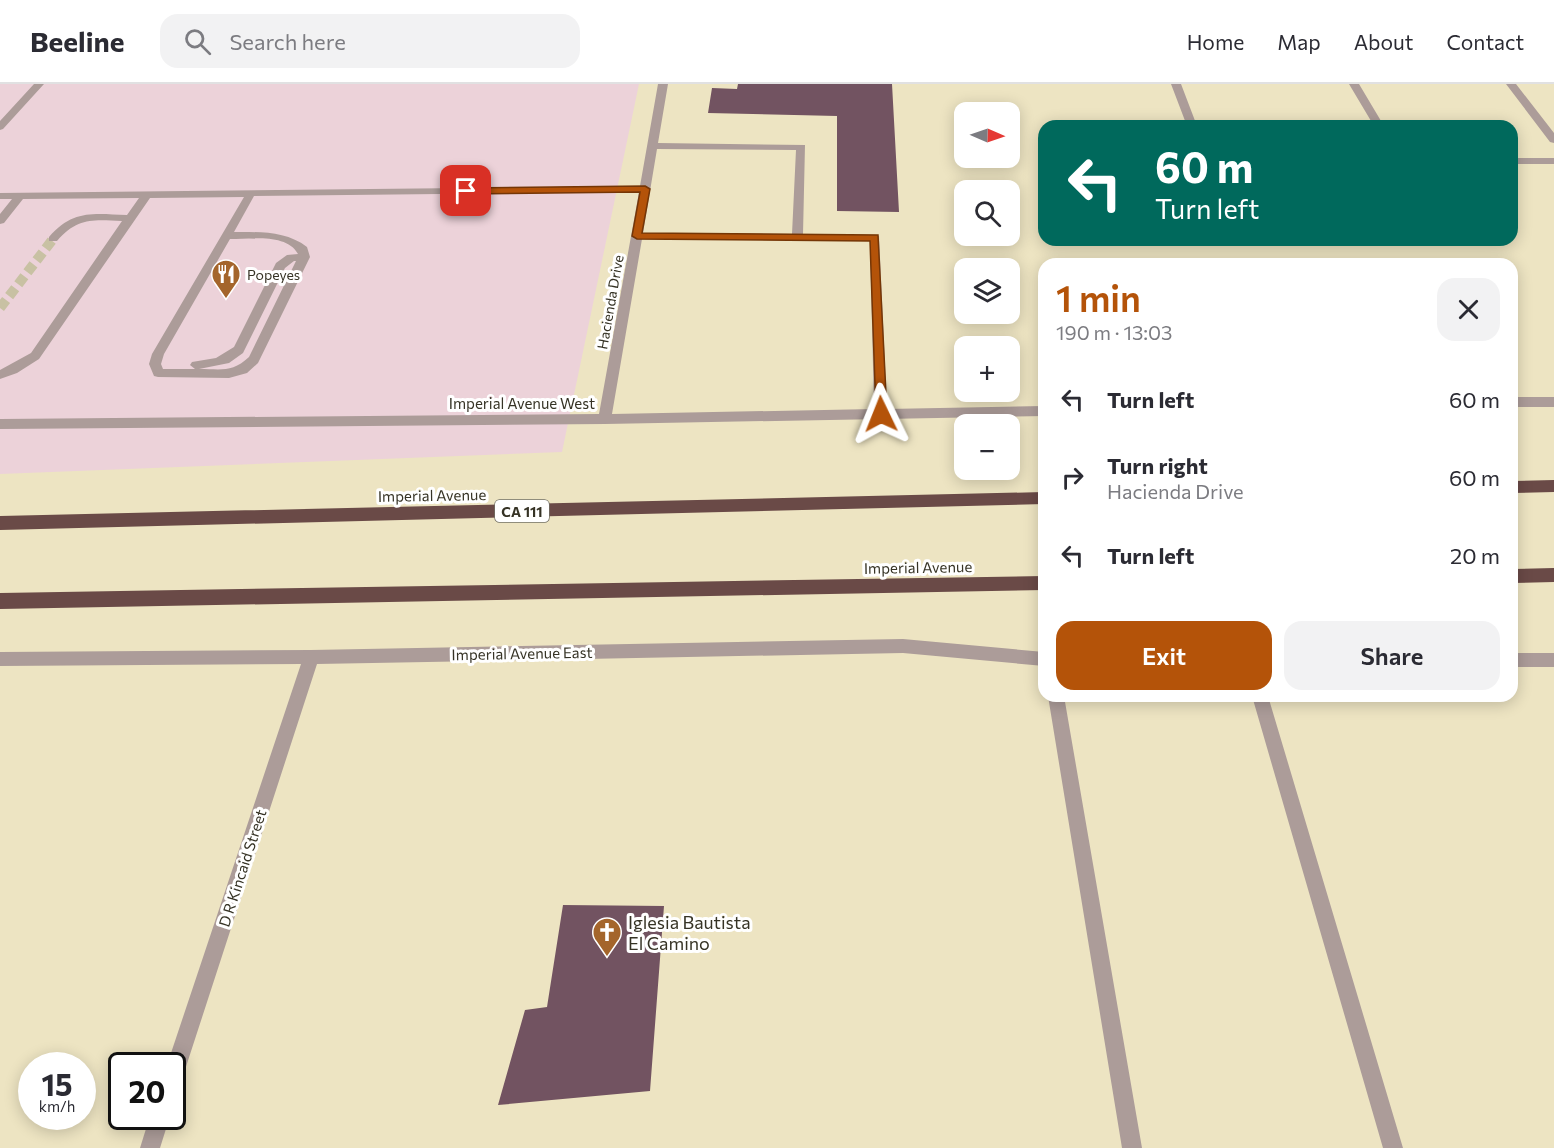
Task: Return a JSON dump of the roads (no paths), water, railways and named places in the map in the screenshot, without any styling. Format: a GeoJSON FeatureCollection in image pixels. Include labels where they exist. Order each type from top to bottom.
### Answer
{"type":"FeatureCollection","features":[{"type":"Feature","properties":{"kind":"highway"},"geometry":{"type":"LineString","coordinates":[[1518,487],[1554,486]]}},
{"type":"Feature","properties":{"kind":"highway","name":"Imperial Avenue"},"geometry":{"type":"LineString","coordinates":[[0,523],[1038,498]]}},
{"type":"Feature","properties":{"kind":"highway"},"geometry":{"type":"LineString","coordinates":[[1518,576],[1554,575]]}},
{"type":"Feature","properties":{"kind":"highway","name":"Imperial Avenue"},"geometry":{"type":"LineString","coordinates":[[0,601],[1038,583]]}},
{"type":"Feature","properties":{"kind":"street"},"geometry":{"type":"LineString","coordinates":[[0,127],[39,84]]}},
{"type":"Feature","properties":{"kind":"street","name":"Hacienda Drive"},"geometry":{"type":"LineString","coordinates":[[605,419],[663,84]]}},
{"type":"Feature","properties":{"kind":"street"},"geometry":{"type":"LineString","coordinates":[[1176,84],[1190,120]]}},
{"type":"Feature","properties":{"kind":"street"},"geometry":{"type":"LineString","coordinates":[[1354,84],[1375,120]]}},
{"type":"Feature","properties":{"kind":"street"},"geometry":{"type":"LineString","coordinates":[[1511,84],[1554,140]]}},
{"type":"Feature","properties":{"kind":"street"},"geometry":{"type":"LineString","coordinates":[[652,146],[801,147],[797,237]]}},
{"type":"Feature","properties":{"kind":"street"},"geometry":{"type":"LineString","coordinates":[[1518,161],[1554,160]]}},
{"type":"Feature","properties":{"kind":"street"},"geometry":{"type":"LineString","coordinates":[[0,196],[645,189]]}},
{"type":"Feature","properties":{"kind":"street"},"geometry":{"type":"LineString","coordinates":[[154,364],[251,193]]}},
{"type":"Feature","properties":{"kind":"street"},"geometry":{"type":"LineString","coordinates":[[0,375],[13,370],[35,356],[146,195]]}},
{"type":"Feature","properties":{"kind":"street"},"geometry":{"type":"LineString","coordinates":[[0,221],[20,196]]}},
{"type":"Feature","properties":{"kind":"street"},"geometry":{"type":"LineString","coordinates":[[53,239],[64,225],[77,218],[130,218]]}},
{"type":"Feature","properties":{"kind":"street"},"geometry":{"type":"LineString","coordinates":[[154,364],[159,373],[229,374],[243,370],[254,360],[304,257],[303,250],[294,241],[281,237],[226,235]]}},
{"type":"Feature","properties":{"kind":"street"},"geometry":{"type":"LineString","coordinates":[[637,236],[875,238],[881,414]]}},
{"type":"Feature","properties":{"kind":"street"},"geometry":{"type":"LineString","coordinates":[[154,364],[216,364],[231,358],[239,350],[280,266],[291,258],[304,257]]}},
{"type":"Feature","properties":{"kind":"street"},"geometry":{"type":"LineString","coordinates":[[1518,402],[1554,402]]}},
{"type":"Feature","properties":{"kind":"street","name":"Imperial Avenue West"},"geometry":{"type":"LineString","coordinates":[[0,424],[605,419],[1038,411]]}},
{"type":"Feature","properties":{"kind":"street","name":"Imperial Avenue East"},"geometry":{"type":"LineString","coordinates":[[0,659],[311,657],[903,646],[1038,658]]}},
{"type":"Feature","properties":{"kind":"street","name":"D R Kincaid Street"},"geometry":{"type":"LineString","coordinates":[[181,1052],[311,657]]}},
{"type":"Feature","properties":{"kind":"street"},"geometry":{"type":"LineString","coordinates":[[1518,660],[1554,660]]}},
{"type":"Feature","properties":{"kind":"street"},"geometry":{"type":"LineString","coordinates":[[1057,702],[1132,1148]]}},
{"type":"Feature","properties":{"kind":"street"},"geometry":{"type":"LineString","coordinates":[[1262,702],[1393,1148]]}},
{"type":"Feature","properties":{"kind":"street"},"geometry":{"type":"LineString","coordinates":[[150,1148],[156,1130]]}},
{"type":"Feature","properties":{"kind":"tunnel"},"geometry":{"type":"LineString","coordinates":[[0,308],[53,239]]}},
{"type":"Feature","properties":{"kind":"place","name":"Popeyes"},"geometry":{"type":"Point","coordinates":[226,300]}},
{"type":"Feature","properties":{"kind":"place","name":"Iglesia Bautista El Camino"},"geometry":{"type":"Point","coordinates":[607,958]}}]}
